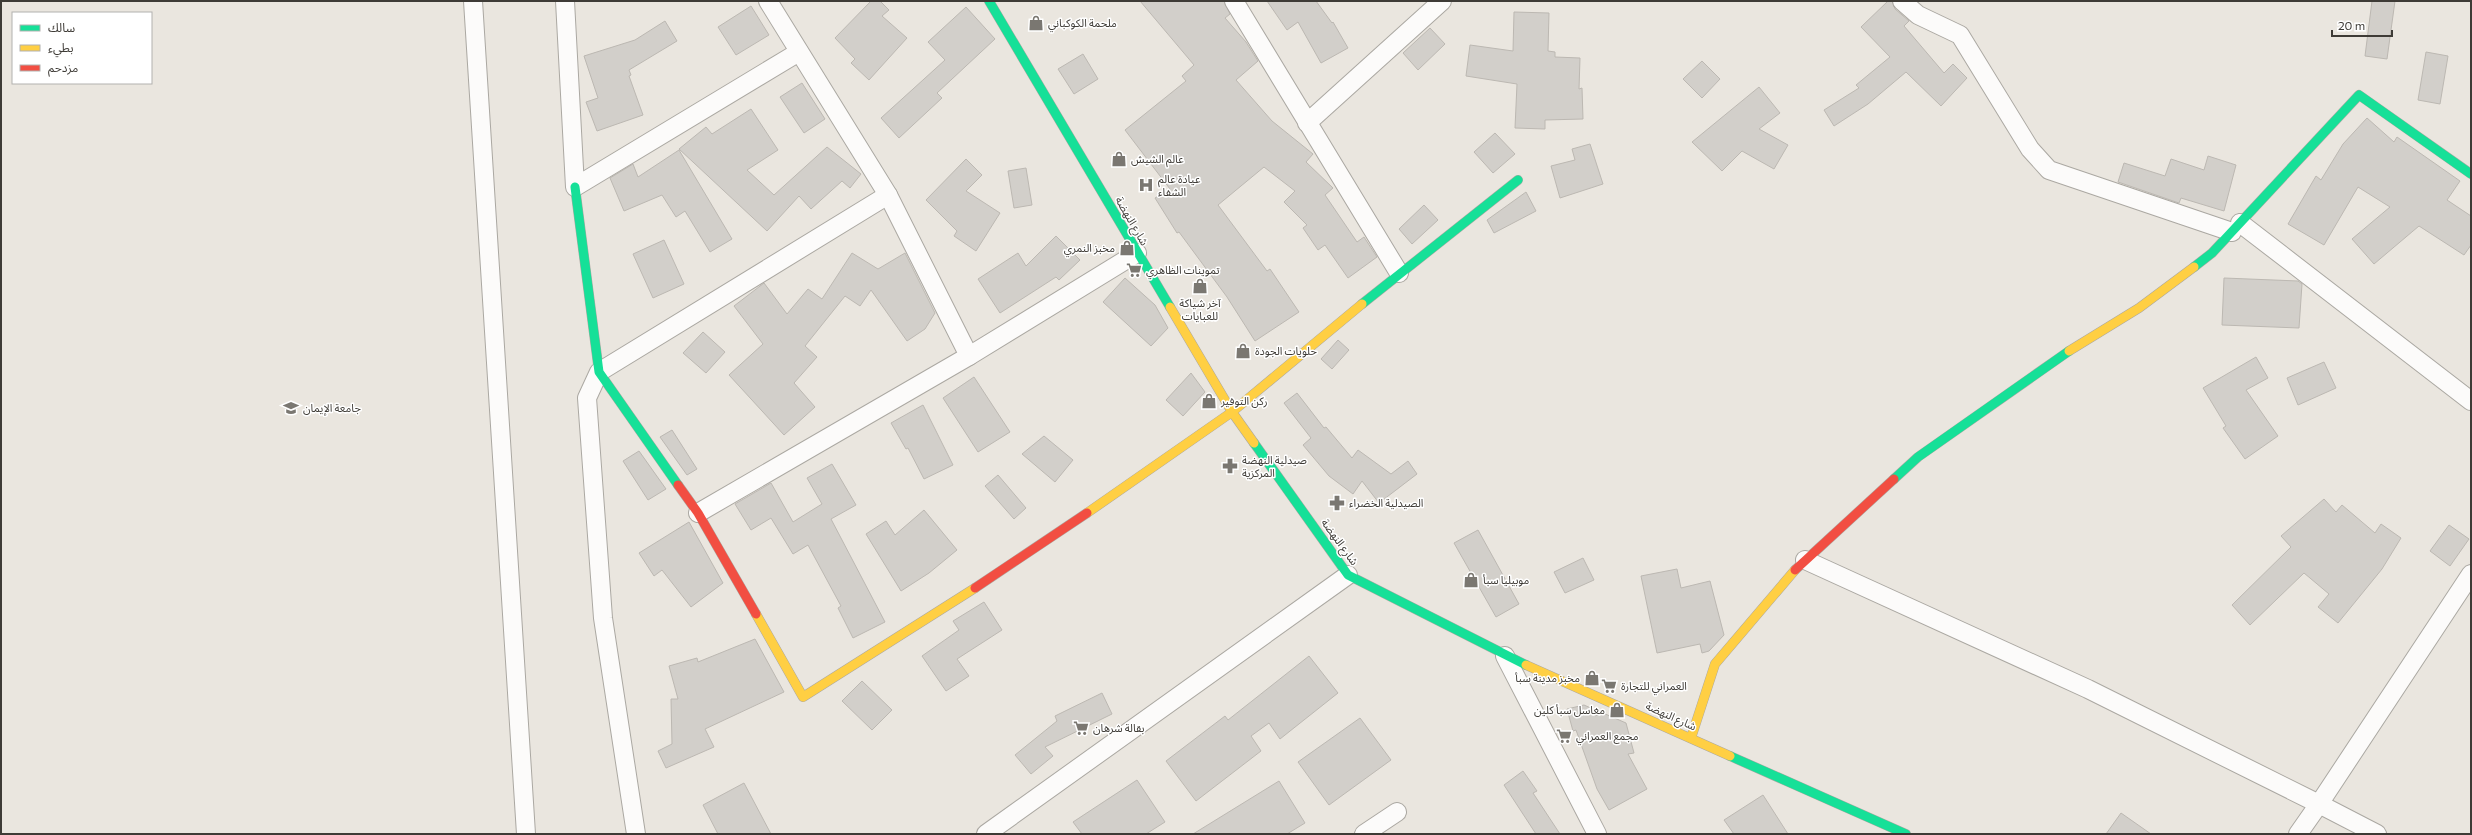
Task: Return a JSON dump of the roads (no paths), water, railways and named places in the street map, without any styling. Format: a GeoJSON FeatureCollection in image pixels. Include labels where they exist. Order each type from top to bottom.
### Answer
{"type":"FeatureCollection","features":[{"type":"Feature","properties":{"kind":"street"},"geometry":{"type":"LineString","coordinates":[[473,1],[526,834]]}},
{"type":"Feature","properties":{"kind":"street"},"geometry":{"type":"LineString","coordinates":[[565,1],[575,187],[599,372],[698,513],[803,697],[1017,561],[1232,412],[1399,273],[1518,180]]}},
{"type":"Feature","properties":{"kind":"street"},"geometry":{"type":"LineString","coordinates":[[768,1],[888,195],[969,356]]}},
{"type":"Feature","properties":{"kind":"street","name":"شارع النهضة"},"geometry":{"type":"LineString","coordinates":[[989,1],[1232,412],[1348,575],[1505,656],[1906,834]]}},
{"type":"Feature","properties":{"kind":"street"},"geometry":{"type":"LineString","coordinates":[[1234,1],[1399,273]]}},
{"type":"Feature","properties":{"kind":"street"},"geometry":{"type":"LineString","coordinates":[[1307,123],[1442,1]]}},
{"type":"Feature","properties":{"kind":"street"},"geometry":{"type":"LineString","coordinates":[[1902,1],[1918,15],[1960,35],[2030,149],[2050,170],[2236,227],[2471,402]]}},
{"type":"Feature","properties":{"kind":"street"},"geometry":{"type":"LineString","coordinates":[[575,187],[799,52]]}},
{"type":"Feature","properties":{"kind":"street"},"geometry":{"type":"LineString","coordinates":[[1691,738],[1715,664],[1805,560],[1918,457],[2060,356],[2139,308],[2212,253],[2359,95],[2471,174]]}},
{"type":"Feature","properties":{"kind":"street"},"geometry":{"type":"LineString","coordinates":[[636,834],[602,618],[587,398],[599,372],[888,195]]}},
{"type":"Feature","properties":{"kind":"street"},"geometry":{"type":"LineString","coordinates":[[698,513],[969,356],[1137,253]]}},
{"type":"Feature","properties":{"kind":"street"},"geometry":{"type":"LineString","coordinates":[[1805,560],[2088,689],[2377,834]]}},
{"type":"Feature","properties":{"kind":"street"},"geometry":{"type":"LineString","coordinates":[[2298,834],[2471,574]]}},
{"type":"Feature","properties":{"kind":"street"},"geometry":{"type":"LineString","coordinates":[[986,834],[1348,575]]}},
{"type":"Feature","properties":{"kind":"street"},"geometry":{"type":"LineString","coordinates":[[1505,656],[1597,834]]}},
{"type":"Feature","properties":{"kind":"street"},"geometry":{"type":"LineString","coordinates":[[1364,834],[1397,812]]}},
{"type":"Feature","properties":{"kind":"place","name":"ملحمة الكوكباني"},"geometry":{"type":"Point","coordinates":[1036,23]}},
{"type":"Feature","properties":{"kind":"place","name":"عالم الشيش"},"geometry":{"type":"Point","coordinates":[1119,159]}},
{"type":"Feature","properties":{"kind":"place","name":"عيادة عالم الشفاء"},"geometry":{"type":"Point","coordinates":[1146,185]}},
{"type":"Feature","properties":{"kind":"place","name":"مخبز النمري"},"geometry":{"type":"Point","coordinates":[1127,248]}},
{"type":"Feature","properties":{"kind":"place","name":"تموينات الظاهري"},"geometry":{"type":"Point","coordinates":[1134,270]}},
{"type":"Feature","properties":{"kind":"place","name":"آخر شياكة للعبايات"},"geometry":{"type":"Point","coordinates":[1200,286]}},
{"type":"Feature","properties":{"kind":"place","name":"حلويات الجودة"},"geometry":{"type":"Point","coordinates":[1243,351]}},
{"type":"Feature","properties":{"kind":"place","name":"ركن التوفير"},"geometry":{"type":"Point","coordinates":[1209,401]}},
{"type":"Feature","properties":{"kind":"place","name":"جامعة الإيمان"},"geometry":{"type":"Point","coordinates":[291,408]}},
{"type":"Feature","properties":{"kind":"place","name":"صيدلية النهضة المركزية"},"geometry":{"type":"Point","coordinates":[1230,466]}},
{"type":"Feature","properties":{"kind":"place","name":"الصيدلية الخضراء"},"geometry":{"type":"Point","coordinates":[1337,503]}},
{"type":"Feature","properties":{"kind":"place","name":"موبيليا سبأ"},"geometry":{"type":"Point","coordinates":[1471,580]}},
{"type":"Feature","properties":{"kind":"place","name":"مخبز مدينة سبأ"},"geometry":{"type":"Point","coordinates":[1592,678]}},
{"type":"Feature","properties":{"kind":"place","name":"العمراني للتجارة"},"geometry":{"type":"Point","coordinates":[1609,686]}},
{"type":"Feature","properties":{"kind":"place","name":"مغاسل سبأ كلين"},"geometry":{"type":"Point","coordinates":[1617,710]}},
{"type":"Feature","properties":{"kind":"place","name":"بقالة شرهان"},"geometry":{"type":"Point","coordinates":[1081,728]}},
{"type":"Feature","properties":{"kind":"place","name":"مجمع العمراني"},"geometry":{"type":"Point","coordinates":[1564,736]}}]}
